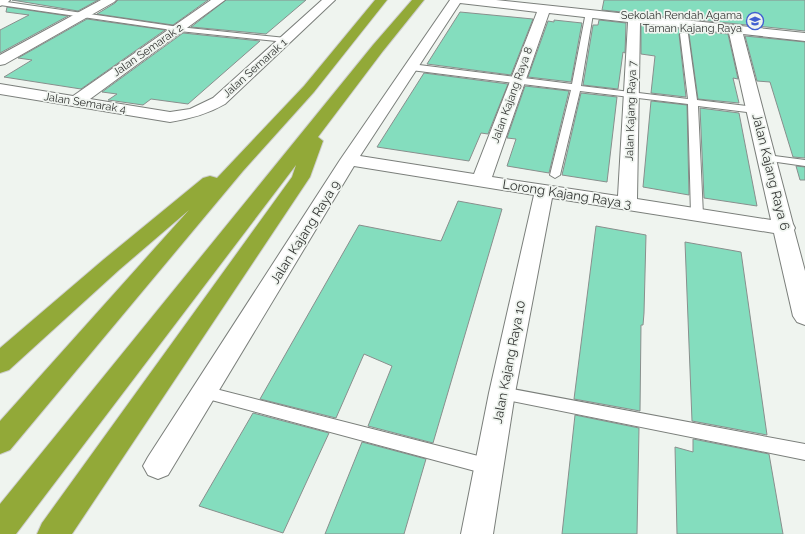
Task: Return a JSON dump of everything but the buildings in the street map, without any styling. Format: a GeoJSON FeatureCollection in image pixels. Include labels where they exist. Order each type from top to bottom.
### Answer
{"type":"FeatureCollection","features":[{"type":"Feature","properties":{"kind":"highway"},"geometry":{"type":"LineString","coordinates":[[0,529],[378,48],[418,0]]}},
{"type":"Feature","properties":{"kind":"highway"},"geometry":{"type":"LineString","coordinates":[[0,441],[267,134],[308,89],[379,1]]}},
{"type":"Feature","properties":{"kind":"highway"},"geometry":{"type":"LineString","coordinates":[[53,534],[301,177],[320,123]]}},
{"type":"Feature","properties":{"kind":"highway"},"geometry":{"type":"LineString","coordinates":[[0,363],[111,266],[267,134]]}},
{"type":"Feature","properties":{"kind":"street"},"geometry":{"type":"LineString","coordinates":[[0,2],[4,0]]}},
{"type":"Feature","properties":{"kind":"street"},"geometry":{"type":"LineString","coordinates":[[0,61],[110,0]]}},
{"type":"Feature","properties":{"kind":"street","name":"Jalan Semarak 2"},"geometry":{"type":"LineString","coordinates":[[77,101],[219,0]]}},
{"type":"Feature","properties":{"kind":"street","name":"Jalan Semarak 1"},"geometry":{"type":"LineString","coordinates":[[170,117],[187,115],[207,108],[219,101],[329,0]]}},
{"type":"Feature","properties":{"kind":"street","name":"Jalan Kajang Raya 9"},"geometry":{"type":"LineString","coordinates":[[158,466],[349,160],[456,0]]}},
{"type":"Feature","properties":{"kind":"street"},"geometry":{"type":"LineString","coordinates":[[463,0],[805,37]]}},
{"type":"Feature","properties":{"kind":"street"},"geometry":{"type":"LineString","coordinates":[[587,13],[590,0]]}},
{"type":"Feature","properties":{"kind":"street","name":"Jalan Kajang Raya 8"},"geometry":{"type":"LineString","coordinates":[[482,181],[517,80],[544,9]]}},
{"type":"Feature","properties":{"kind":"street","name":"Jalan Kajang Raya 7"},"geometry":{"type":"LineString","coordinates":[[626,204],[634,18]]}},
{"type":"Feature","properties":{"kind":"street","name":"Jalan Kajang Raya 6"},"geometry":{"type":"LineString","coordinates":[[735,29],[785,228],[805,316]]}},
{"type":"Feature","properties":{"kind":"street","name":"Jalan Semarak 4"},"geometry":{"type":"LineString","coordinates":[[0,89],[170,117]]}},
{"type":"Feature","properties":{"kind":"street","name":"Lorong Kajang Raya 3"},"geometry":{"type":"LineString","coordinates":[[349,160],[482,181],[550,183],[626,204],[785,228]]}},
{"type":"Feature","properties":{"kind":"street","name":"Jalan Kajang Raya 10"},"geometry":{"type":"LineString","coordinates":[[477,534],[502,393],[550,183]]}},
{"type":"Feature","properties":{"kind":"lane"},"geometry":{"type":"LineString","coordinates":[[0,2],[179,28],[286,40]]}},
{"type":"Feature","properties":{"kind":"lane"},"geometry":{"type":"LineString","coordinates":[[550,183],[576,87],[587,13]]}},
{"type":"Feature","properties":{"kind":"lane"},"geometry":{"type":"LineString","coordinates":[[684,34],[693,102],[697,215]]}},
{"type":"Feature","properties":{"kind":"lane"},"geometry":{"type":"LineString","coordinates":[[411,67],[755,110]]}},
{"type":"Feature","properties":{"kind":"lane"},"geometry":{"type":"LineString","coordinates":[[767,158],[805,163]]}},
{"type":"Feature","properties":{"kind":"lane"},"geometry":{"type":"LineString","coordinates":[[204,392],[490,467]]}},
{"type":"Feature","properties":{"kind":"lane"},"geometry":{"type":"LineString","coordinates":[[502,393],[805,452]]}},
{"type":"Feature","properties":{"kind":"place","name":"Sekolah Rendah Agama Taman Kajang Raya"},"geometry":{"type":"Point","coordinates":[755,21]}}]}
